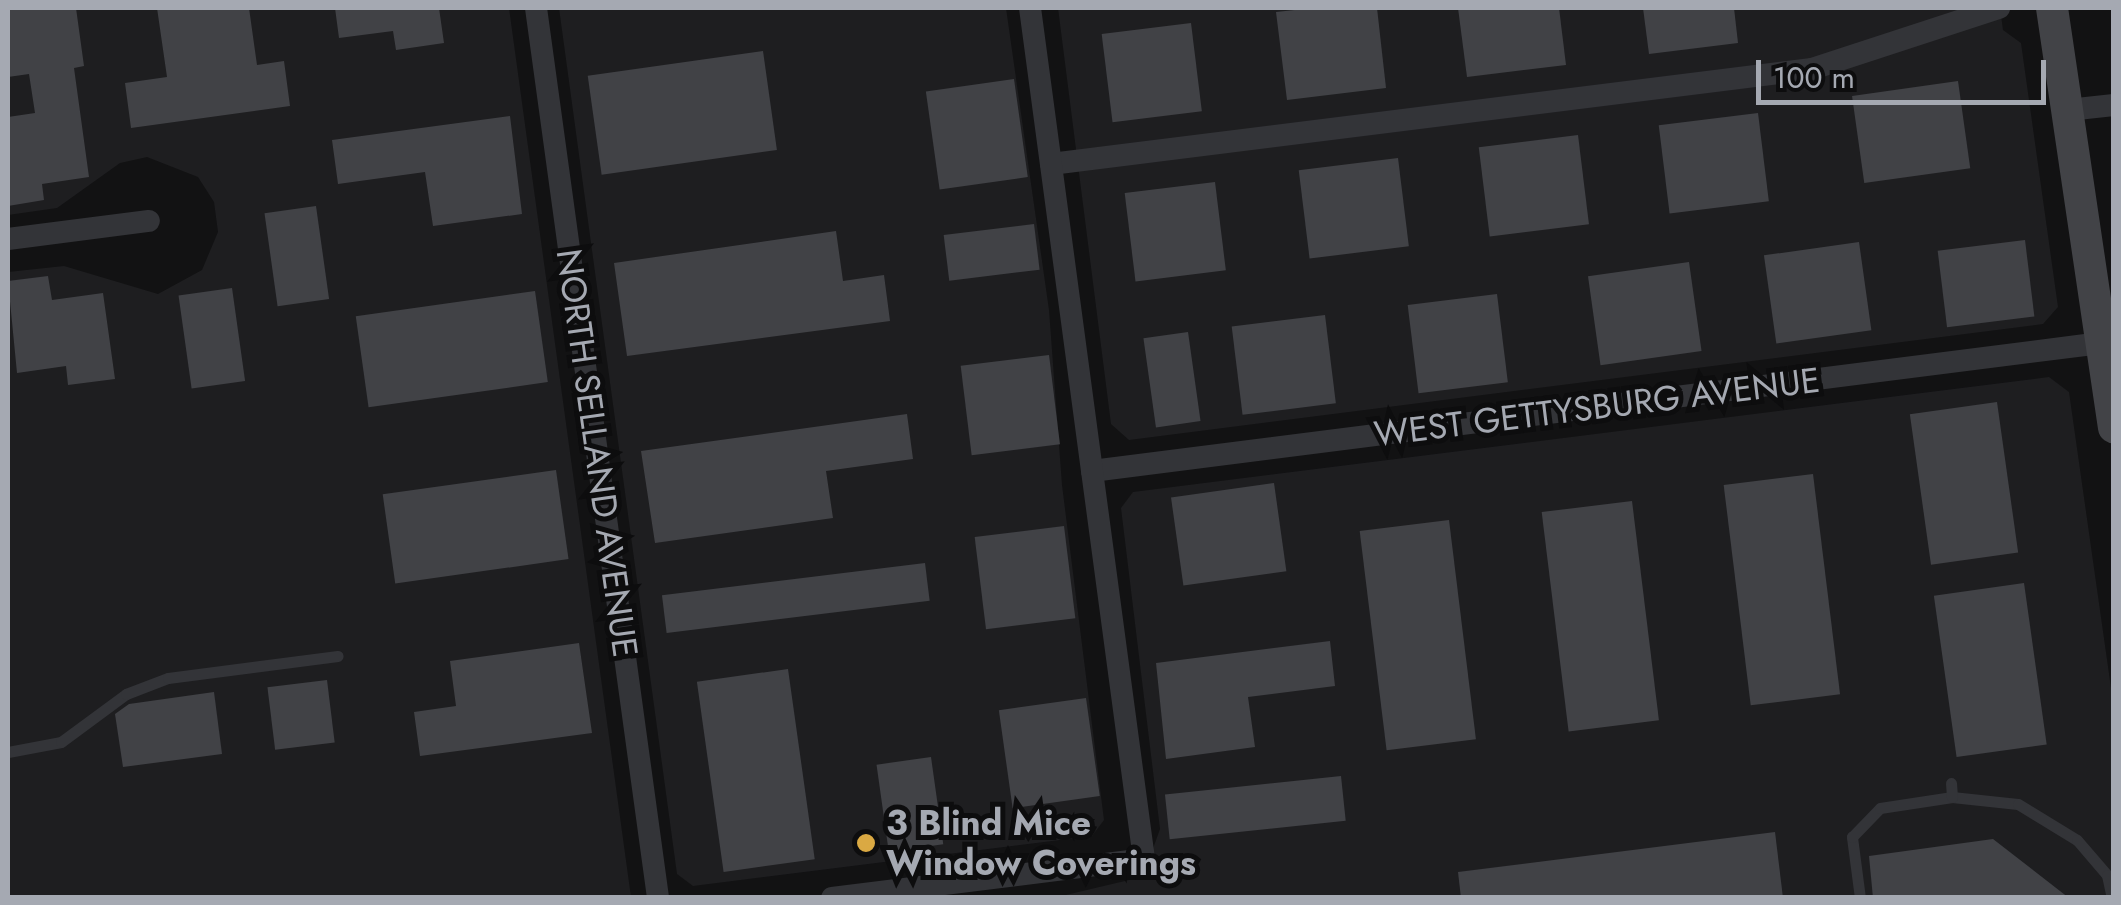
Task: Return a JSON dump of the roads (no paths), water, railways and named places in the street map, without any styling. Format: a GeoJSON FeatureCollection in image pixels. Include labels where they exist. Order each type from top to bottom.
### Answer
{"type":"FeatureCollection","features":[{"type":"Feature","properties":{"kind":"main road"},"geometry":{"type":"LineString","coordinates":[[2052,8],[2114,427]]}},
{"type":"Feature","properties":{"kind":"street","name":"NORTH SELLAND AVENUE"},"geometry":{"type":"LineString","coordinates":[[536,8],[658,898]]}},
{"type":"Feature","properties":{"kind":"street"},"geometry":{"type":"LineString","coordinates":[[832,898],[1144,859],[1030,8]]}},
{"type":"Feature","properties":{"kind":"street"},"geometry":{"type":"LineString","coordinates":[[1051,164],[1812,69],[1999,8]]}},
{"type":"Feature","properties":{"kind":"street"},"geometry":{"type":"LineString","coordinates":[[2068,110],[2114,105]]}},
{"type":"Feature","properties":{"kind":"street"},"geometry":{"type":"LineString","coordinates":[[8,239],[149,221]]}},
{"type":"Feature","properties":{"kind":"street","name":"WEST GETTYSBURG AVENUE"},"geometry":{"type":"LineString","coordinates":[[1092,471],[2102,342]]}},
{"type":"Feature","properties":{"kind":"lane"},"geometry":{"type":"LineString","coordinates":[[8,752],[60,742],[126,694],[168,678],[338,656]]}},
{"type":"Feature","properties":{"kind":"lane"},"geometry":{"type":"LineString","coordinates":[[1951,783],[1952,797]]}},
{"type":"Feature","properties":{"kind":"lane"},"geometry":{"type":"LineString","coordinates":[[1860,898],[1852,836],[1880,808],[1952,797],[2018,804],[2077,840],[2107,875],[2112,898]]}},
{"type":"Feature","properties":{"kind":"place","name":"3 Blind Mice Window Coverings"},"geometry":{"type":"Point","coordinates":[866,843]}}]}
